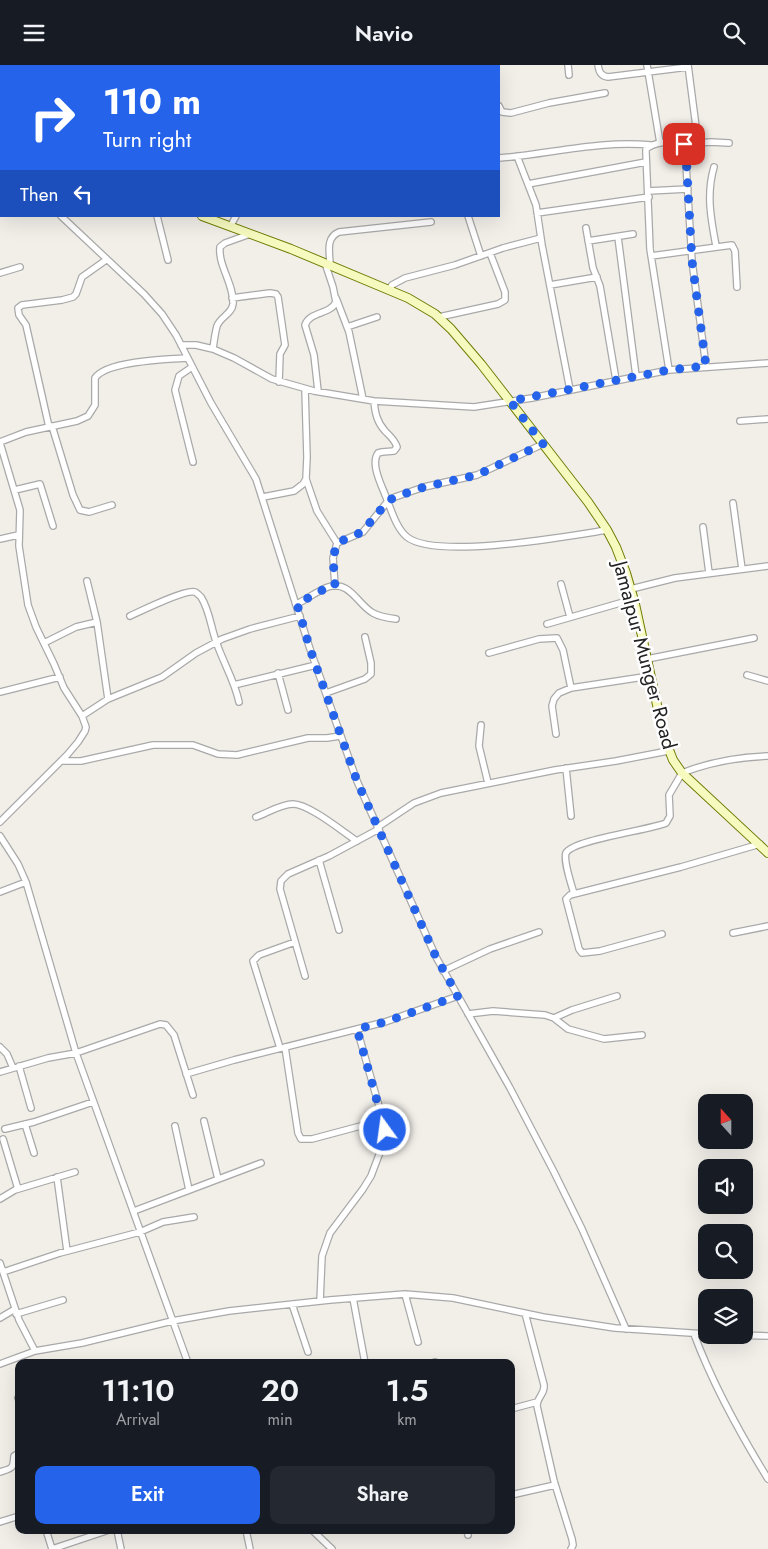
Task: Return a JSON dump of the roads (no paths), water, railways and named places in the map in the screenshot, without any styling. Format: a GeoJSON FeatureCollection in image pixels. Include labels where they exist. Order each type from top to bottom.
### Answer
{"type":"FeatureCollection","features":[{"type":"Feature","properties":{"kind":"street"},"geometry":{"type":"LineString","coordinates":[[568,65],[569,75]]}},
{"type":"Feature","properties":{"kind":"street"},"geometry":{"type":"LineString","coordinates":[[598,65],[603,77],[648,73],[688,66],[698,142]]}},
{"type":"Feature","properties":{"kind":"street"},"geometry":{"type":"LineString","coordinates":[[647,65],[660,143]]}},
{"type":"Feature","properties":{"kind":"street"},"geometry":{"type":"LineString","coordinates":[[500,108],[502,112],[511,113],[558,101],[605,93]]}},
{"type":"Feature","properties":{"kind":"street"},"geometry":{"type":"LineString","coordinates":[[500,157],[632,143],[651,145],[681,141],[684,144],[698,142],[729,143]]}},
{"type":"Feature","properties":{"kind":"street"},"geometry":{"type":"LineString","coordinates":[[684,144],[691,250],[706,366]]}},
{"type":"Feature","properties":{"kind":"street"},"geometry":{"type":"LineString","coordinates":[[651,145],[646,149],[651,256],[669,370]]}},
{"type":"Feature","properties":{"kind":"street"},"geometry":{"type":"LineString","coordinates":[[517,156],[537,213],[570,390]]}},
{"type":"Feature","properties":{"kind":"street"},"geometry":{"type":"LineString","coordinates":[[528,184],[646,163]]}},
{"type":"Feature","properties":{"kind":"street"},"geometry":{"type":"LineString","coordinates":[[714,167],[709,187],[716,247]]}},
{"type":"Feature","properties":{"kind":"street"},"geometry":{"type":"LineString","coordinates":[[537,213],[688,189]]}},
{"type":"Feature","properties":{"kind":"street"},"geometry":{"type":"LineString","coordinates":[[62,217],[153,304],[181,345],[227,432],[256,479],[316,665],[357,781],[443,971],[510,1088],[554,1172],[582,1229],[626,1329]]}},
{"type":"Feature","properties":{"kind":"street"},"geometry":{"type":"LineString","coordinates":[[157,217],[168,260]]}},
{"type":"Feature","properties":{"kind":"street","name":"Jamalpur Munger Road"},"geometry":{"type":"LineString","coordinates":[[205,217],[328,264],[425,307],[439,317],[481,364],[607,530],[622,560],[634,599],[660,723],[668,751],[682,773],[765,848]]}},
{"type":"Feature","properties":{"kind":"street"},"geometry":{"type":"LineString","coordinates":[[230,227],[235,217]]}},
{"type":"Feature","properties":{"kind":"street"},"geometry":{"type":"LineString","coordinates":[[468,217],[481,256]]}},
{"type":"Feature","properties":{"kind":"street"},"geometry":{"type":"LineString","coordinates":[[363,399],[355,357],[328,264],[329,242],[338,232],[431,222]]}},
{"type":"Feature","properties":{"kind":"street"},"geometry":{"type":"LineString","coordinates":[[586,228],[593,268],[600,286],[616,380]]}},
{"type":"Feature","properties":{"kind":"street"},"geometry":{"type":"LineString","coordinates":[[213,349],[217,325],[232,307],[232,298],[219,250],[225,243],[250,234]]}},
{"type":"Feature","properties":{"kind":"street"},"geometry":{"type":"LineString","coordinates":[[588,241],[633,234]]}},
{"type":"Feature","properties":{"kind":"street"},"geometry":{"type":"LineString","coordinates":[[618,237],[636,376]]}},
{"type":"Feature","properties":{"kind":"street"},"geometry":{"type":"LineString","coordinates":[[389,290],[398,281],[405,278],[455,265],[541,238]]}},
{"type":"Feature","properties":{"kind":"street"},"geometry":{"type":"LineString","coordinates":[[651,256],[728,245],[734,247],[737,287]]}},
{"type":"Feature","properties":{"kind":"street"},"geometry":{"type":"LineString","coordinates":[[439,317],[498,304],[505,300],[505,292],[490,253]]}},
{"type":"Feature","properties":{"kind":"street"},"geometry":{"type":"LineString","coordinates":[[106,260],[82,277],[74,297],[22,305],[18,308],[19,315],[26,325],[30,352],[50,426],[73,495],[80,510],[89,511],[112,505]]}},
{"type":"Feature","properties":{"kind":"street"},"geometry":{"type":"LineString","coordinates":[[0,273],[20,267]]}},
{"type":"Feature","properties":{"kind":"street"},"geometry":{"type":"LineString","coordinates":[[550,285],[597,277]]}},
{"type":"Feature","properties":{"kind":"street"},"geometry":{"type":"LineString","coordinates":[[232,298],[270,293],[276,294],[278,297],[285,345],[280,354],[278,382]]}},
{"type":"Feature","properties":{"kind":"street"},"geometry":{"type":"LineString","coordinates":[[318,391],[314,355],[305,325],[309,318],[334,306],[336,296]]}},
{"type":"Feature","properties":{"kind":"street"},"geometry":{"type":"LineString","coordinates":[[347,327],[377,317]]}},
{"type":"Feature","properties":{"kind":"street"},"geometry":{"type":"LineString","coordinates":[[181,345],[196,345],[213,349],[278,382],[305,389],[374,401],[474,407],[669,370],[768,363]]}},
{"type":"Feature","properties":{"kind":"street"},"geometry":{"type":"LineString","coordinates":[[0,822],[61,761],[78,742],[86,727],[69,697],[28,605],[18,535],[20,510],[0,442],[50,426],[77,421],[88,416],[95,405],[95,378],[102,371],[120,365],[187,358]]}},
{"type":"Feature","properties":{"kind":"street"},"geometry":{"type":"LineString","coordinates":[[192,367],[179,376],[175,390],[193,462]]}},
{"type":"Feature","properties":{"kind":"street"},"geometry":{"type":"LineString","coordinates":[[305,389],[306,479],[318,511],[337,543],[333,558],[335,586]]}},
{"type":"Feature","properties":{"kind":"street"},"geometry":{"type":"LineString","coordinates":[[374,401],[374,411],[378,421],[397,447],[394,451],[378,453],[375,461],[388,501],[398,524],[407,537],[421,544],[435,547],[465,547],[563,537],[607,530]]}},
{"type":"Feature","properties":{"kind":"street"},"geometry":{"type":"LineString","coordinates":[[740,421],[768,419]]}},
{"type":"Feature","properties":{"kind":"street"},"geometry":{"type":"LineString","coordinates":[[337,543],[362,532],[388,501],[395,497],[424,487],[486,472],[543,444]]}},
{"type":"Feature","properties":{"kind":"street"},"geometry":{"type":"LineString","coordinates":[[263,497],[294,491],[306,479]]}},
{"type":"Feature","properties":{"kind":"street"},"geometry":{"type":"LineString","coordinates":[[15,490],[40,484],[53,526]]}},
{"type":"Feature","properties":{"kind":"street"},"geometry":{"type":"LineString","coordinates":[[733,503],[742,569]]}},
{"type":"Feature","properties":{"kind":"street"},"geometry":{"type":"LineString","coordinates":[[703,527],[709,573]]}},
{"type":"Feature","properties":{"kind":"street"},"geometry":{"type":"LineString","coordinates":[[0,539],[18,535]]}},
{"type":"Feature","properties":{"kind":"street"},"geometry":{"type":"LineString","coordinates":[[631,589],[675,577],[768,566]]}},
{"type":"Feature","properties":{"kind":"street"},"geometry":{"type":"LineString","coordinates":[[87,581],[97,623],[108,699]]}},
{"type":"Feature","properties":{"kind":"street"},"geometry":{"type":"LineString","coordinates":[[561,584],[570,617]]}},
{"type":"Feature","properties":{"kind":"street"},"geometry":{"type":"LineString","coordinates":[[297,604],[328,587],[335,586],[350,591],[379,616],[396,619]]}},
{"type":"Feature","properties":{"kind":"street"},"geometry":{"type":"LineString","coordinates":[[130,616],[171,598],[194,592],[204,603],[216,642],[239,702]]}},
{"type":"Feature","properties":{"kind":"street"},"geometry":{"type":"LineString","coordinates":[[547,624],[634,599]]}},
{"type":"Feature","properties":{"kind":"street"},"geometry":{"type":"LineString","coordinates":[[82,717],[108,699],[162,677],[196,653],[216,642],[250,629],[300,616]]}},
{"type":"Feature","properties":{"kind":"street"},"geometry":{"type":"LineString","coordinates":[[44,643],[76,627],[97,623]]}},
{"type":"Feature","properties":{"kind":"street"},"geometry":{"type":"LineString","coordinates":[[326,693],[365,679],[371,674],[372,670],[365,637]]}},
{"type":"Feature","properties":{"kind":"street"},"geometry":{"type":"LineString","coordinates":[[489,653],[539,639],[557,638],[563,650],[572,688]]}},
{"type":"Feature","properties":{"kind":"street"},"geometry":{"type":"LineString","coordinates":[[647,659],[754,638]]}},
{"type":"Feature","properties":{"kind":"street"},"geometry":{"type":"LineString","coordinates":[[234,685],[316,665]]}},
{"type":"Feature","properties":{"kind":"street"},"geometry":{"type":"LineString","coordinates":[[278,673],[288,710]]}},
{"type":"Feature","properties":{"kind":"street"},"geometry":{"type":"LineString","coordinates":[[747,675],[767,680]]}},
{"type":"Feature","properties":{"kind":"street"},"geometry":{"type":"LineString","coordinates":[[556,734],[552,717],[552,706],[558,693],[572,688],[650,676]]}},
{"type":"Feature","properties":{"kind":"street"},"geometry":{"type":"LineString","coordinates":[[0,692],[60,677]]}},
{"type":"Feature","properties":{"kind":"street"},"geometry":{"type":"LineString","coordinates":[[481,725],[479,746],[488,783]]}},
{"type":"Feature","properties":{"kind":"street"},"geometry":{"type":"LineString","coordinates":[[61,761],[81,761],[152,745],[193,745],[218,754],[237,755],[308,737],[327,738],[340,736]]}},
{"type":"Feature","properties":{"kind":"street"},"geometry":{"type":"LineString","coordinates":[[305,975],[280,885],[284,876],[357,841],[414,803],[428,797],[460,788],[668,751]]}},
{"type":"Feature","properties":{"kind":"street"},"geometry":{"type":"LineString","coordinates":[[574,894],[566,862],[569,850],[591,842],[666,823],[670,816],[669,795],[682,773],[709,763],[768,756]]}},
{"type":"Feature","properties":{"kind":"street"},"geometry":{"type":"LineString","coordinates":[[566,768],[571,816]]}},
{"type":"Feature","properties":{"kind":"street"},"geometry":{"type":"LineString","coordinates":[[256,817],[286,805],[298,805],[332,823],[357,841]]}},
{"type":"Feature","properties":{"kind":"street"},"geometry":{"type":"LineString","coordinates":[[0,836],[18,864],[26,882],[44,937],[76,1053],[186,1359]]}},
{"type":"Feature","properties":{"kind":"street"},"geometry":{"type":"LineString","coordinates":[[662,934],[600,951],[582,953],[579,949],[566,902],[568,897],[574,894],[765,848]]}},
{"type":"Feature","properties":{"kind":"street"},"geometry":{"type":"LineString","coordinates":[[319,860],[339,930]]}},
{"type":"Feature","properties":{"kind":"street"},"geometry":{"type":"LineString","coordinates":[[0,892],[26,882]]}},
{"type":"Feature","properties":{"kind":"street"},"geometry":{"type":"LineString","coordinates":[[733,933],[768,926]]}},
{"type":"Feature","properties":{"kind":"street"},"geometry":{"type":"LineString","coordinates":[[443,971],[490,949],[539,932]]}},
{"type":"Feature","properties":{"kind":"street"},"geometry":{"type":"LineString","coordinates":[[295,942],[259,955],[253,961],[282,1048],[298,1133],[301,1139],[312,1139],[383,1120]]}},
{"type":"Feature","properties":{"kind":"street"},"geometry":{"type":"LineString","coordinates":[[554,1017],[616,995]]}},
{"type":"Feature","properties":{"kind":"street"},"geometry":{"type":"LineString","coordinates":[[186,1074],[385,1022],[458,996]]}},
{"type":"Feature","properties":{"kind":"street"},"geometry":{"type":"LineString","coordinates":[[468,1014],[493,1011],[545,1015],[554,1017],[568,1029],[604,1039],[642,1035]]}},
{"type":"Feature","properties":{"kind":"street"},"geometry":{"type":"LineString","coordinates":[[0,1072],[48,1058],[76,1053],[160,1024],[166,1025],[174,1035],[193,1095]]}},
{"type":"Feature","properties":{"kind":"street"},"geometry":{"type":"LineString","coordinates":[[320,1301],[320,1271],[325,1244],[334,1225],[352,1204],[370,1176],[385,1139],[383,1120],[357,1029]]}},
{"type":"Feature","properties":{"kind":"street"},"geometry":{"type":"LineString","coordinates":[[0,1047],[16,1067],[31,1108]]}},
{"type":"Feature","properties":{"kind":"street"},"geometry":{"type":"LineString","coordinates":[[5,1129],[93,1102]]}},
{"type":"Feature","properties":{"kind":"street"},"geometry":{"type":"LineString","coordinates":[[204,1121],[218,1179]]}},
{"type":"Feature","properties":{"kind":"street"},"geometry":{"type":"LineString","coordinates":[[25,1124],[34,1153]]}},
{"type":"Feature","properties":{"kind":"street"},"geometry":{"type":"LineString","coordinates":[[175,1126],[189,1190]]}},
{"type":"Feature","properties":{"kind":"street"},"geometry":{"type":"LineString","coordinates":[[3,1139],[18,1189]]}},
{"type":"Feature","properties":{"kind":"street"},"geometry":{"type":"LineString","coordinates":[[134,1211],[261,1163]]}},
{"type":"Feature","properties":{"kind":"street"},"geometry":{"type":"LineString","coordinates":[[0,1199],[18,1189],[74,1172]]}},
{"type":"Feature","properties":{"kind":"street"},"geometry":{"type":"LineString","coordinates":[[58,1177],[67,1251]]}},
{"type":"Feature","properties":{"kind":"street"},"geometry":{"type":"LineString","coordinates":[[3,1272],[67,1251],[140,1232],[163,1222],[194,1217]]}},
{"type":"Feature","properties":{"kind":"street"},"geometry":{"type":"LineString","coordinates":[[0,1263],[3,1272],[3,1284],[35,1351]]}},
{"type":"Feature","properties":{"kind":"street"},"geometry":{"type":"LineString","coordinates":[[405,1294],[418,1342]]}},
{"type":"Feature","properties":{"kind":"street"},"geometry":{"type":"LineString","coordinates":[[0,1364],[35,1351],[82,1343],[172,1321],[229,1311],[405,1294],[453,1298],[525,1313],[626,1329],[698,1334]]}},
{"type":"Feature","properties":{"kind":"street"},"geometry":{"type":"LineString","coordinates":[[354,1298],[364,1359]]}},
{"type":"Feature","properties":{"kind":"street"},"geometry":{"type":"LineString","coordinates":[[0,1318],[16,1311],[63,1300]]}},
{"type":"Feature","properties":{"kind":"street"},"geometry":{"type":"LineString","coordinates":[[292,1304],[308,1352]]}},
{"type":"Feature","properties":{"kind":"street"},"geometry":{"type":"LineString","coordinates":[[515,1408],[537,1402],[543,1393],[544,1385],[525,1313]]}},
{"type":"Feature","properties":{"kind":"street"},"geometry":{"type":"LineString","coordinates":[[694,1334],[708,1369],[729,1412],[765,1469],[768,1479]]}},
{"type":"Feature","properties":{"kind":"street"},"geometry":{"type":"LineString","coordinates":[[753,1336],[768,1336]]}},
{"type":"Feature","properties":{"kind":"street"},"geometry":{"type":"LineString","coordinates":[[537,1402],[555,1485],[572,1539],[573,1545],[571,1549]]}},
{"type":"Feature","properties":{"kind":"street"},"geometry":{"type":"LineString","coordinates":[[0,1472],[14,1466],[15,1455]]}},
{"type":"Feature","properties":{"kind":"street"},"geometry":{"type":"LineString","coordinates":[[515,1494],[555,1485]]}},
{"type":"Feature","properties":{"kind":"street"},"geometry":{"type":"LineString","coordinates":[[0,1522],[15,1517]]}},
{"type":"Feature","properties":{"kind":"street"},"geometry":{"type":"LineString","coordinates":[[47,1534],[52,1549],[97,1534]]}},
{"type":"Feature","properties":{"kind":"street"},"geometry":{"type":"LineString","coordinates":[[118,1534],[122,1549]]}},
{"type":"Feature","properties":{"kind":"street"},"geometry":{"type":"LineString","coordinates":[[247,1534],[250,1549]]}},
{"type":"Feature","properties":{"kind":"street"},"geometry":{"type":"LineString","coordinates":[[316,1534],[332,1549]]}}]}
